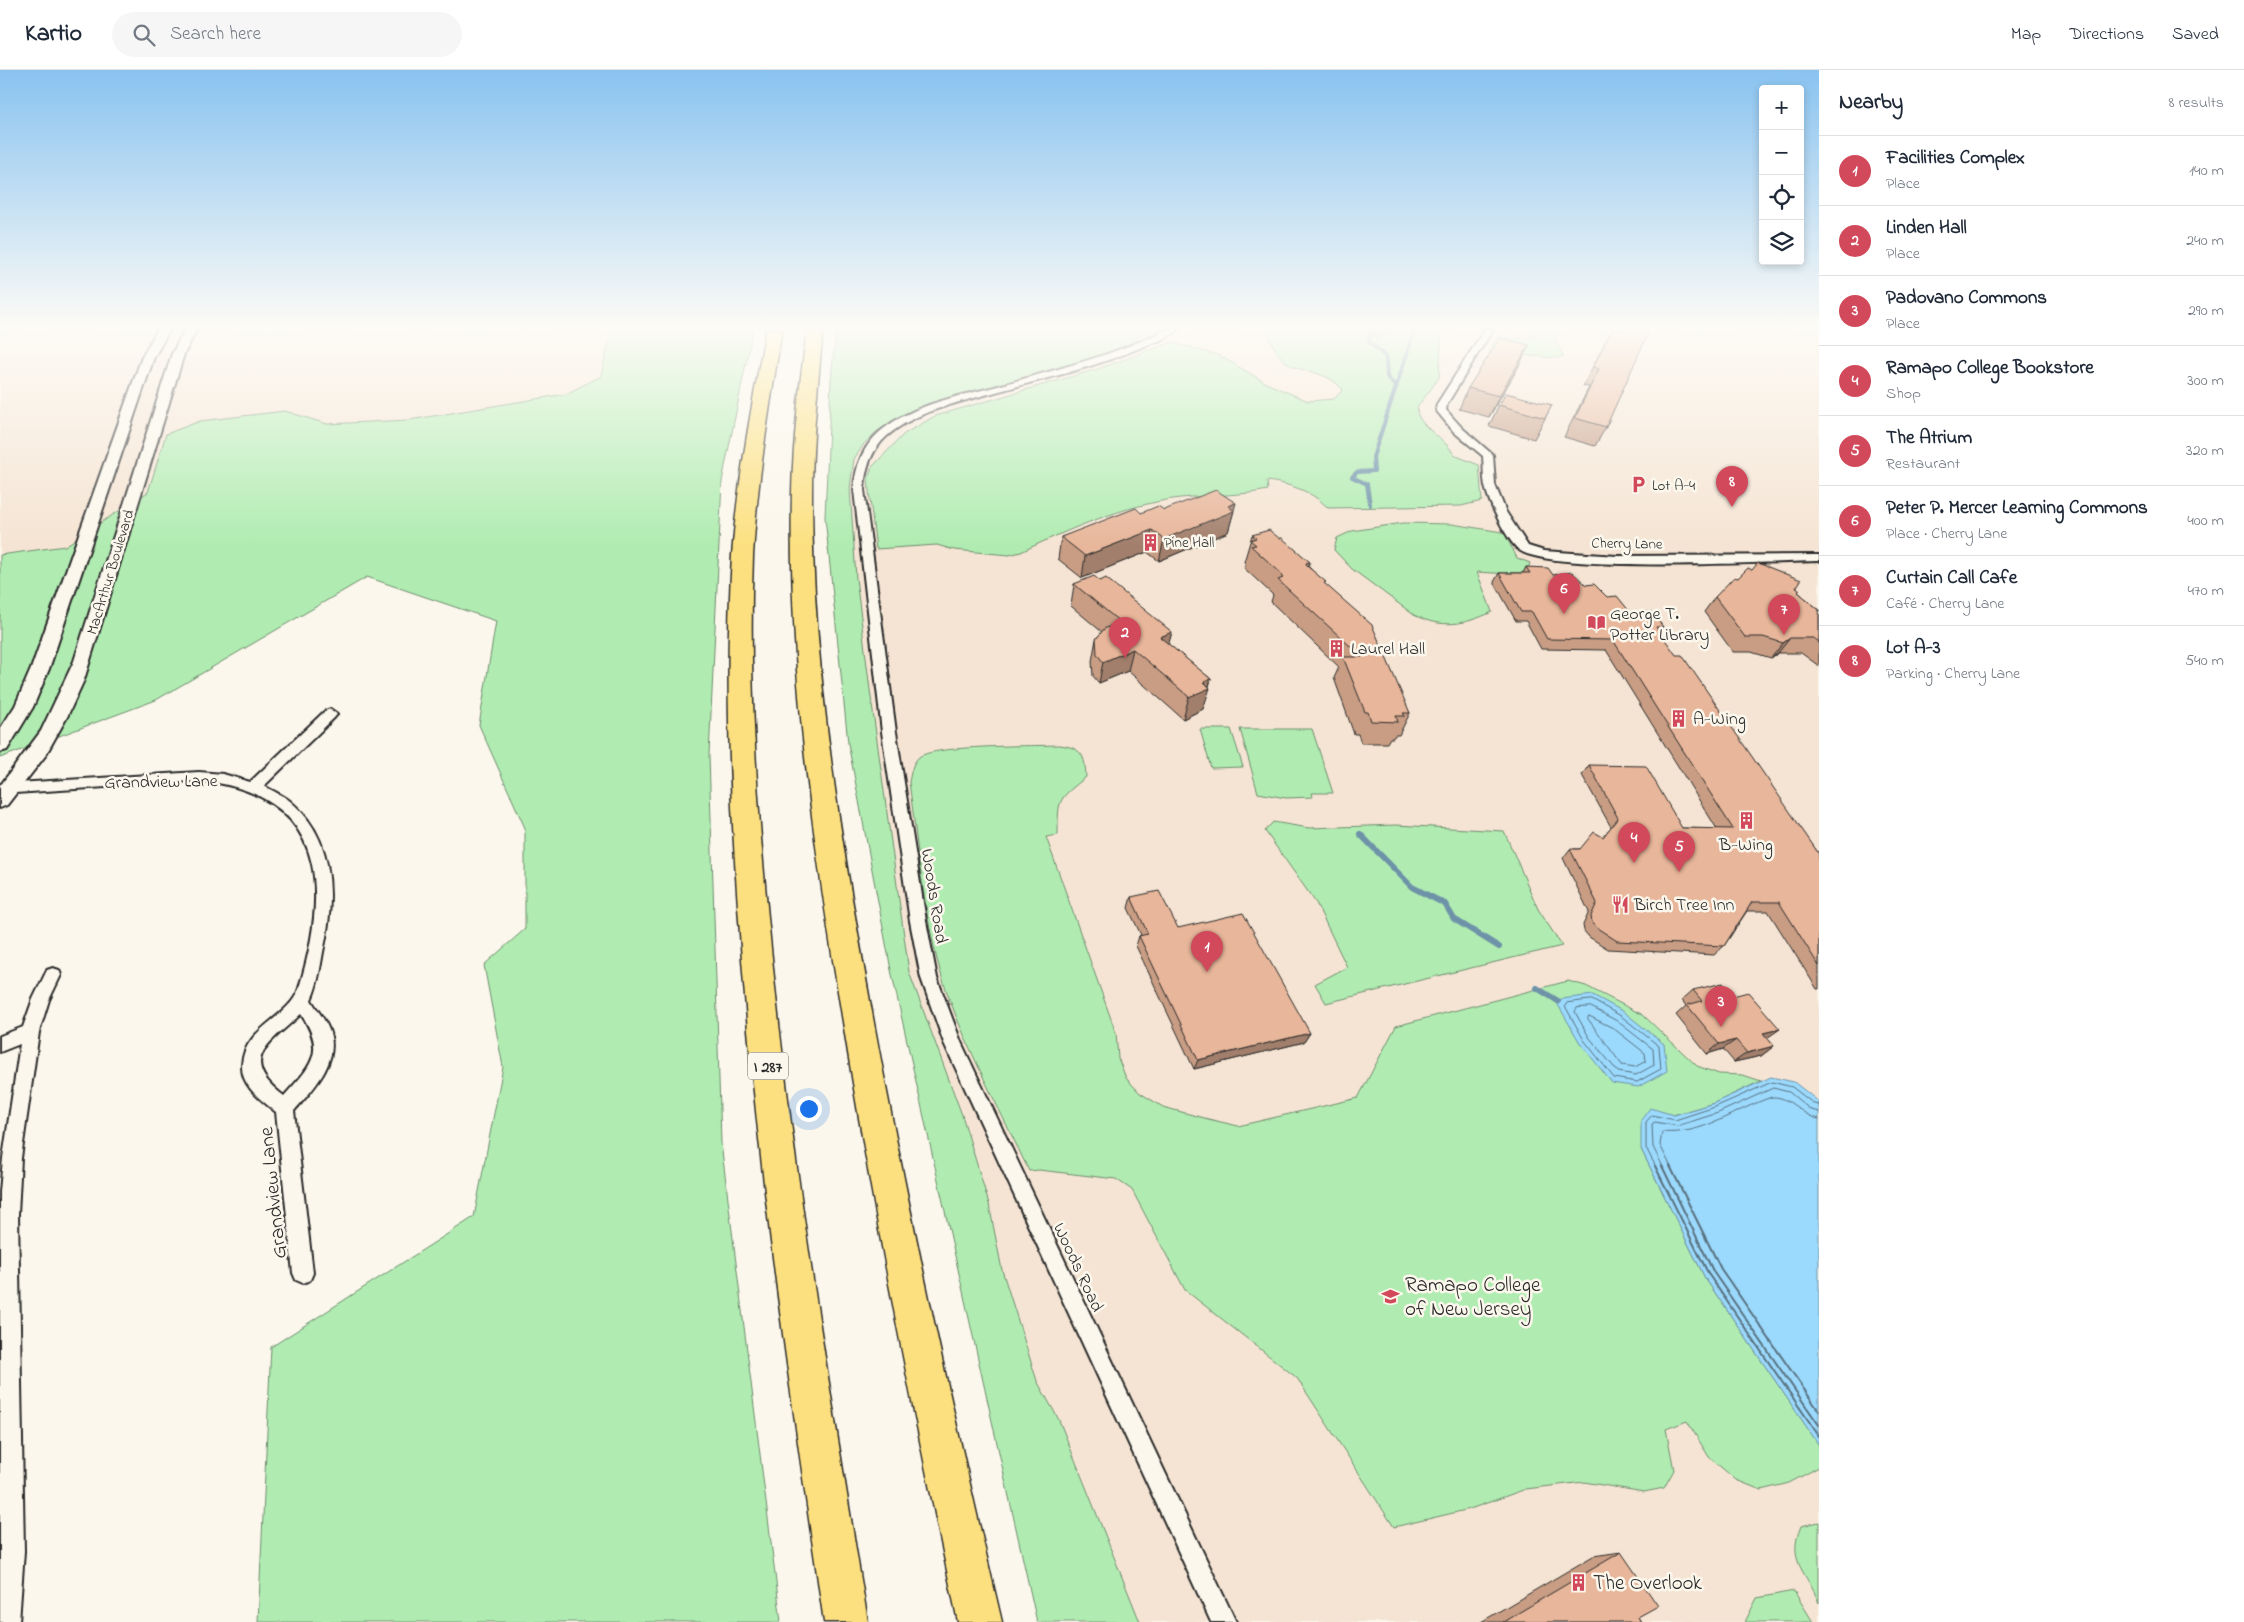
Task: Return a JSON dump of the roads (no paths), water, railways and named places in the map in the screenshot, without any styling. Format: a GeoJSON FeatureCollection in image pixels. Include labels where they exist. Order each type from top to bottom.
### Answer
{"type":"FeatureCollection","features":[{"type":"Feature","properties":{"kind":"highway","name":"I 287"},"geometry":{"type":"LineString","coordinates":[[763,401],[747,506],[742,658],[746,800],[757,958],[781,1178],[824,1484],[846,1622]]}},
{"type":"Feature","properties":{"kind":"highway"},"geometry":{"type":"LineString","coordinates":[[808,401],[804,441],[802,524],[807,654],[820,783],[835,888],[883,1162],[942,1452],[980,1622]]}},
{"type":"Feature","properties":{"kind":"main road","name":"MacArthur Boulevard"},"geometry":{"type":"LineString","coordinates":[[0,745],[24,707],[40,668],[133,401]]}},
{"type":"Feature","properties":{"kind":"main road","name":"MacArthur Boulevard"},"geometry":{"type":"LineString","coordinates":[[3,792],[42,745],[68,701],[83,661],[163,401]]}},
{"type":"Feature","properties":{"kind":"street","name":"Woods Road"},"geometry":{"type":"LineString","coordinates":[[951,401],[897,424],[874,444],[861,466],[859,490],[889,732],[918,921],[929,978],[953,1043],[1224,1622]]}},
{"type":"Feature","properties":{"kind":"street","name":"Cherry Lane"},"geometry":{"type":"LineString","coordinates":[[1444,401],[1440,407],[1443,415],[1488,455],[1491,489],[1505,519],[1521,544],[1537,554],[1554,557],[1652,560],[1819,558]]}},
{"type":"Feature","properties":{"kind":"street"},"geometry":{"type":"LineString","coordinates":[[254,788],[330,714]]}},
{"type":"Feature","properties":{"kind":"street","name":"Grandview Lane"},"geometry":{"type":"LineString","coordinates":[[3,792],[165,778],[221,779],[254,788],[274,798],[292,810],[306,826],[315,842],[322,862],[324,885],[321,922],[313,965],[302,1001],[267,1033],[257,1047],[251,1062],[252,1076],[258,1087],[285,1108],[303,1273]]}},
{"type":"Feature","properties":{"kind":"street"},"geometry":{"type":"LineString","coordinates":[[7,1622],[12,1551],[6,1161],[30,1032],[53,976]]}},
{"type":"Feature","properties":{"kind":"street","name":"Grandview Lane"},"geometry":{"type":"LineString","coordinates":[[285,1108],[314,1074],[322,1058],[324,1042],[321,1029],[302,1001]]}},
{"type":"Feature","properties":{"kind":"street"},"geometry":{"type":"LineString","coordinates":[[0,1044],[30,1032]]}},
{"type":"Feature","properties":{"kind":"water"},"geometry":{"type":"Polygon","coordinates":[[[1593,995],[1624,1012],[1664,1044],[1667,1071],[1638,1087],[1612,1083],[1580,1043],[1557,1003],[1561,999],[1593,995]]]}},
{"type":"Feature","properties":{"kind":"water"},"geometry":{"type":"Polygon","coordinates":[[[1771,1077],[1794,1082],[1819,1102],[1819,1445],[1705,1278],[1641,1149],[1641,1120],[1650,1108],[1674,1115],[1714,1103],[1771,1077]]]}},
{"type":"Feature","properties":{"kind":"waterway"},"geometry":{"type":"LineString","coordinates":[[1370,505],[1367,484],[1352,477],[1357,472],[1374,471],[1373,457],[1391,401]]}},
{"type":"Feature","properties":{"kind":"waterway"},"geometry":{"type":"LineString","coordinates":[[1360,834],[1412,887],[1445,904],[1454,919],[1499,947]]}},
{"type":"Feature","properties":{"kind":"waterway"},"geometry":{"type":"LineString","coordinates":[[1537,988],[1558,1001]]}},
{"type":"Feature","properties":{"kind":"place","name":"Lot A-4"},"geometry":{"type":"Point","coordinates":[1638,485]}},
{"type":"Feature","properties":{"kind":"place","name":"Lot A-3"},"geometry":{"type":"Point","coordinates":[1732,507]}},
{"type":"Feature","properties":{"kind":"place","name":"Pine Hall"},"geometry":{"type":"Point","coordinates":[1150,542]}},
{"type":"Feature","properties":{"kind":"place","name":"Peter P. Mercer Learning Commons"},"geometry":{"type":"Point","coordinates":[1564,614]}},
{"type":"Feature","properties":{"kind":"place","name":"George T. Potter Library"},"geometry":{"type":"Point","coordinates":[1596,623]}},
{"type":"Feature","properties":{"kind":"place","name":"Curtain Call Cafe"},"geometry":{"type":"Point","coordinates":[1784,635]}},
{"type":"Feature","properties":{"kind":"place","name":"Laurel Hall"},"geometry":{"type":"Point","coordinates":[1337,648]}},
{"type":"Feature","properties":{"kind":"place","name":"Linden Hall"},"geometry":{"type":"Point","coordinates":[1125,658]}},
{"type":"Feature","properties":{"kind":"place","name":"A-Wing"},"geometry":{"type":"Point","coordinates":[1679,718]}},
{"type":"Feature","properties":{"kind":"place","name":"B-Wing"},"geometry":{"type":"Point","coordinates":[1746,821]}},
{"type":"Feature","properties":{"kind":"place","name":"Ramapo College Bookstore"},"geometry":{"type":"Point","coordinates":[1634,863]}},
{"type":"Feature","properties":{"kind":"place","name":"The Atrium"},"geometry":{"type":"Point","coordinates":[1679,872]}},
{"type":"Feature","properties":{"kind":"place","name":"Birch Tree Inn"},"geometry":{"type":"Point","coordinates":[1620,904]}},
{"type":"Feature","properties":{"kind":"place","name":"Facilities Complex"},"geometry":{"type":"Point","coordinates":[1207,972]}},
{"type":"Feature","properties":{"kind":"place","name":"Padovano Commons"},"geometry":{"type":"Point","coordinates":[1721,1027]}},
{"type":"Feature","properties":{"kind":"place","name":"Ramapo College of New Jersey"},"geometry":{"type":"Point","coordinates":[1391,1296]}},
{"type":"Feature","properties":{"kind":"place","name":"The Overlook"},"geometry":{"type":"Point","coordinates":[1579,1582]}}]}
